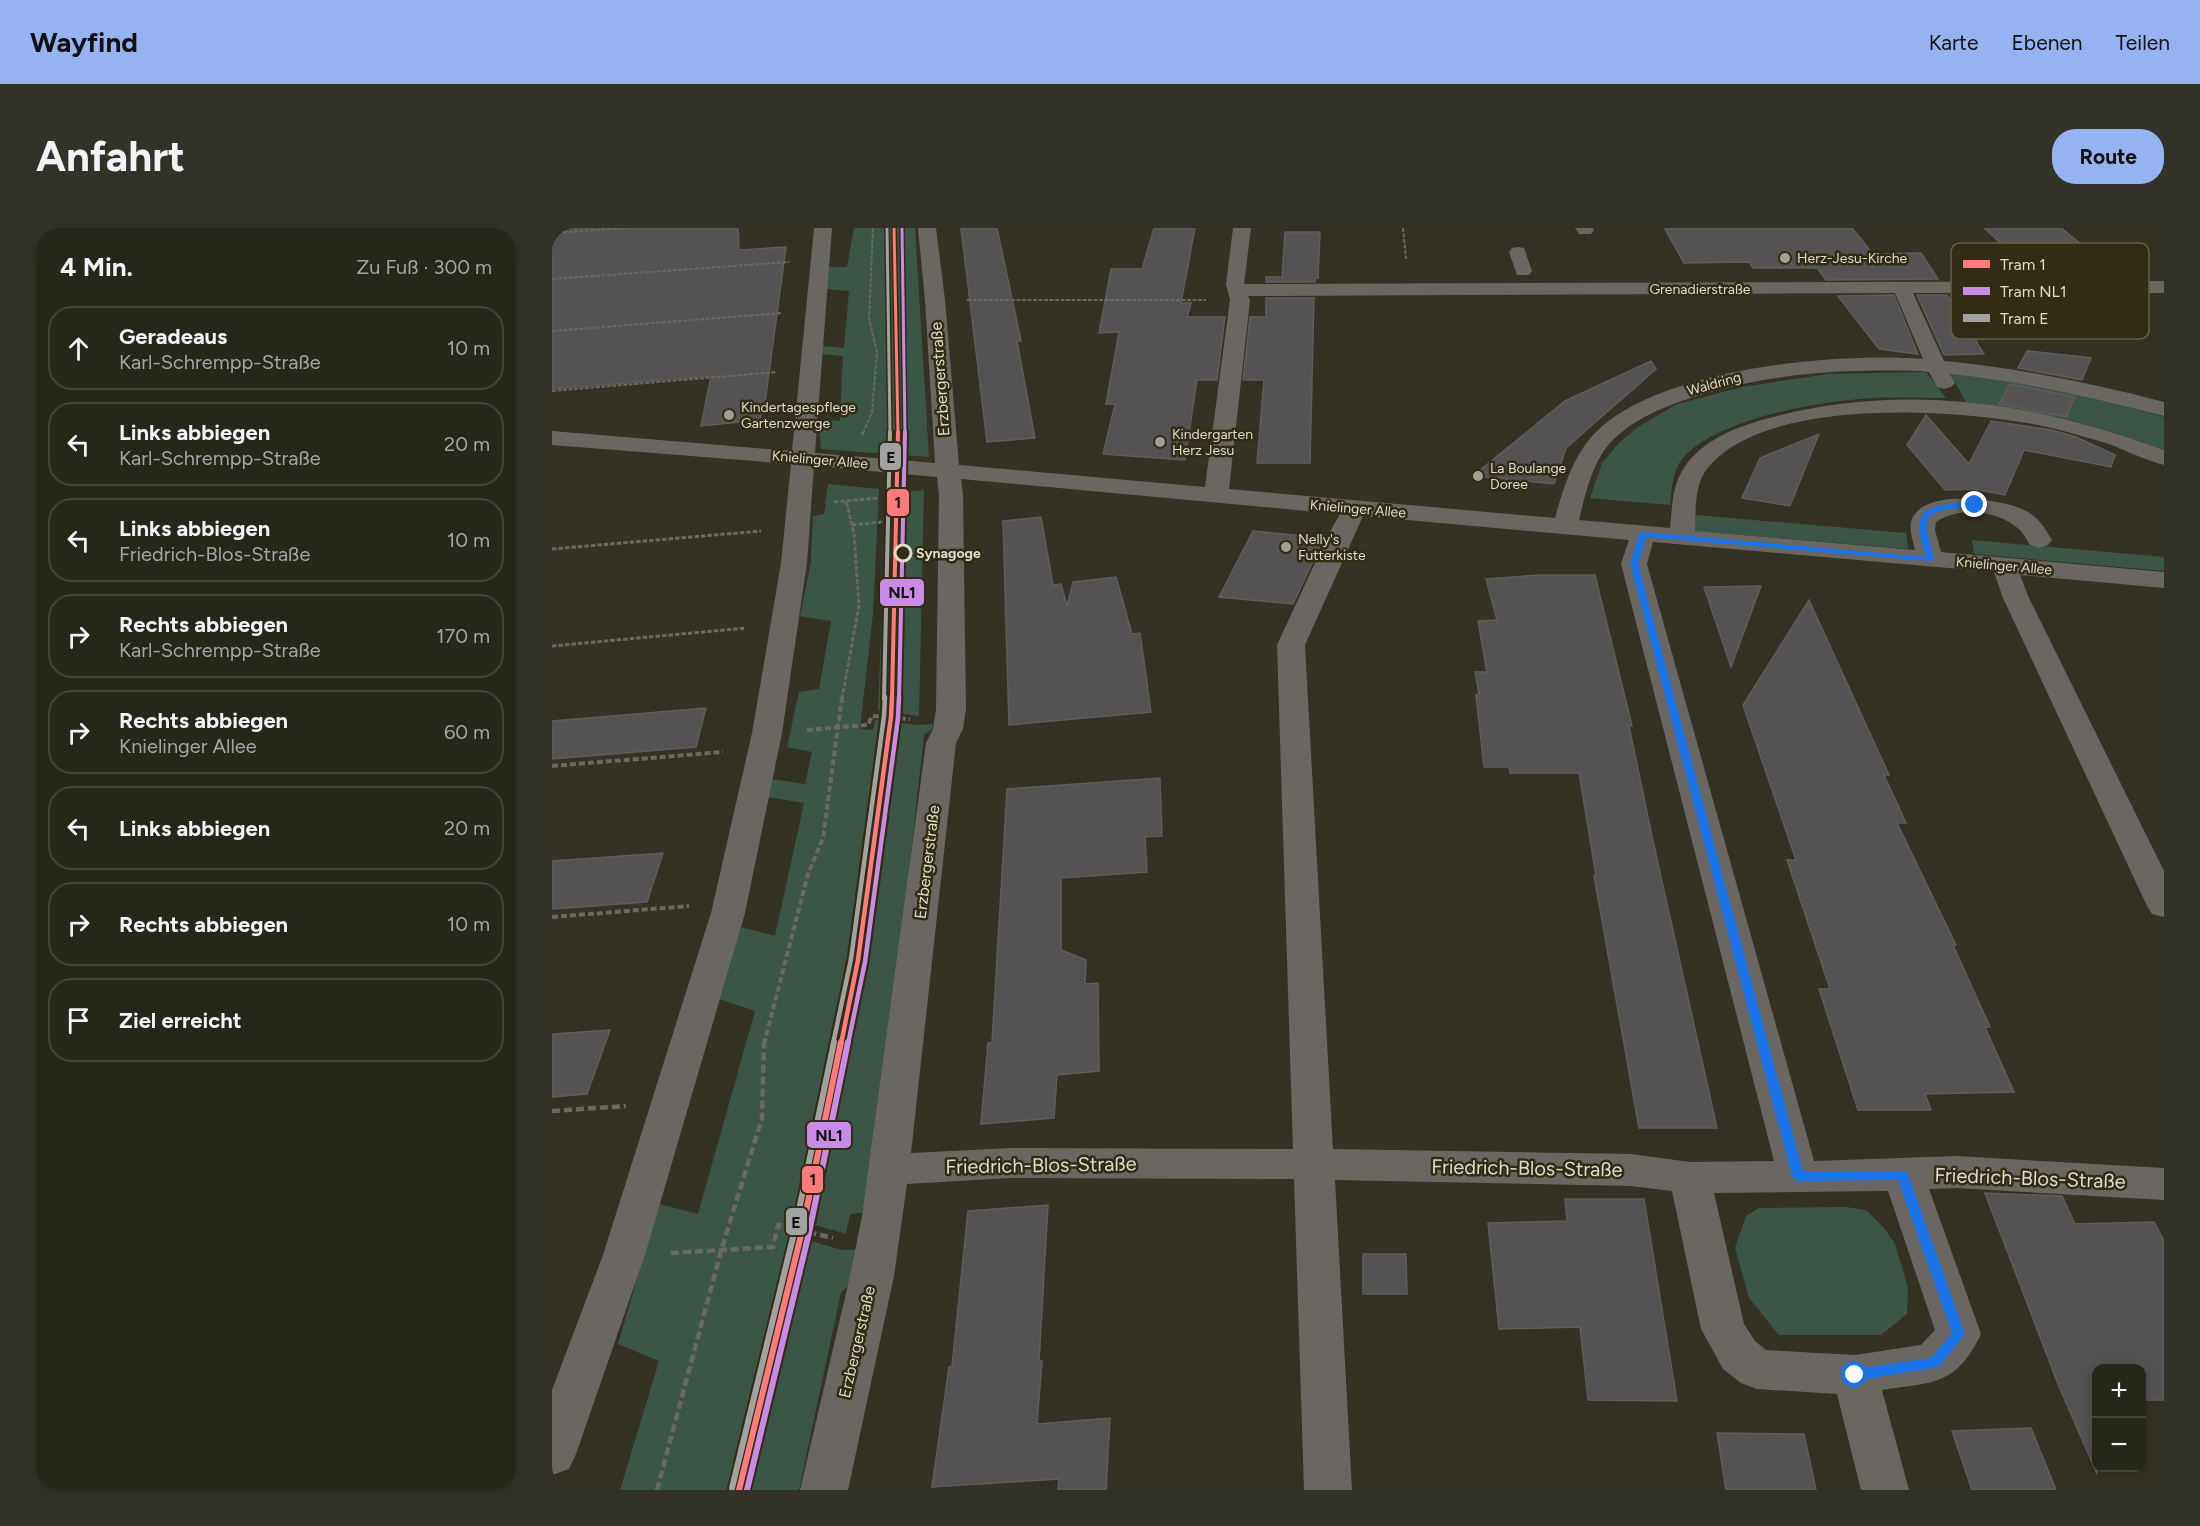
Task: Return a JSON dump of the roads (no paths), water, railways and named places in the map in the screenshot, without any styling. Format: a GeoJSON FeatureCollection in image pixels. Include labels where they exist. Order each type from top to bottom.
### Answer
{"type":"FeatureCollection","features":[{"type":"Feature","properties":{"kind":"street"},"geometry":{"type":"LineString","coordinates":[[552,1454],[624,1256],[728,913],[768,733],[794,563],[823,228]]}},
{"type":"Feature","properties":{"kind":"street","name":"Erzbergerstraße"},"geometry":{"type":"LineString","coordinates":[[824,1490],[871,1284],[883,1216],[941,743],[948,729],[951,709],[952,595],[949,472],[943,435],[935,300],[927,228]]}},
{"type":"Feature","properties":{"kind":"street"},"geometry":{"type":"LineString","coordinates":[[1216,496],[1238,295],[1242,228]]}},
{"type":"Feature","properties":{"kind":"street"},"geometry":{"type":"LineString","coordinates":[[1381,272],[1525,280],[1518,252]]}},
{"type":"Feature","properties":{"kind":"street","name":"Grenadierstraße"},"geometry":{"type":"LineString","coordinates":[[1238,295],[1525,280],[1951,289]]}},
{"type":"Feature","properties":{"kind":"street","name":"Grenadierstraße"},"geometry":{"type":"LineString","coordinates":[[2149,287],[2164,287]]}},
{"type":"Feature","properties":{"kind":"street"},"geometry":{"type":"LineString","coordinates":[[1902,290],[1955,406]]}},
{"type":"Feature","properties":{"kind":"street","name":"Waldring"},"geometry":{"type":"LineString","coordinates":[[1565,527],[1572,500],[1593,450],[1619,424],[1644,408],[1699,387],[1759,373],[1836,364],[1936,365],[2016,374],[2104,392],[2164,409]]}},
{"type":"Feature","properties":{"kind":"street"},"geometry":{"type":"LineString","coordinates":[[1682,538],[1688,484],[1698,465],[1721,444],[1754,428],[1852,406],[1898,403],[1955,406],[2024,416],[2089,431],[2164,459]]}},
{"type":"Feature","properties":{"kind":"street","name":"Knielinger Allee"},"geometry":{"type":"LineString","coordinates":[[553,439],[804,459],[2164,580]]}},
{"type":"Feature","properties":{"kind":"street"},"geometry":{"type":"LineString","coordinates":[[1930,559],[1923,530],[1924,519],[1931,512],[1943,507],[1975,505],[2009,513],[2033,527],[2040,540]]}},
{"type":"Feature","properties":{"kind":"street"},"geometry":{"type":"LineString","coordinates":[[1328,1490],[1291,645],[1339,537],[1355,508]]}},
{"type":"Feature","properties":{"kind":"street"},"geometry":{"type":"LineString","coordinates":[[1643,534],[1634,564],[1798,1176]]}},
{"type":"Feature","properties":{"kind":"street"},"geometry":{"type":"LineString","coordinates":[[2004,566],[2016,598],[2164,906]]}},
{"type":"Feature","properties":{"kind":"street","name":"Friedrich-Blos-Straße"},"geometry":{"type":"LineString","coordinates":[[889,1170],[1010,1163],[1313,1164],[1631,1170],[1690,1178],[1903,1175],[1956,1172],[2164,1184]]}},
{"type":"Feature","properties":{"kind":"street"},"geometry":{"type":"LineString","coordinates":[[1690,1178],[1723,1329],[1739,1355],[1757,1369],[1855,1375],[1934,1363],[1959,1334],[1903,1175]]}},
{"type":"Feature","properties":{"kind":"street"},"geometry":{"type":"LineString","coordinates":[[1855,1375],[1885,1490]]}},
{"type":"Feature","properties":{"kind":"tram line","name":"E"},"geometry":{"type":"LineString","coordinates":[[732,1488],[795,1229],[851,959],[884,716],[891,468],[887,228]]}},
{"type":"Feature","properties":{"kind":"tram line","name":"1"},"geometry":{"type":"LineString","coordinates":[[739,1490],[802,1231],[858,960],[891,717],[899,468],[894,228]]}},
{"type":"Feature","properties":{"kind":"tram line","name":"NL1"},"geometry":{"type":"LineString","coordinates":[[747,1490],[809,1233],[865,962],[898,718],[906,468],[902,228]]}},
{"type":"Feature","properties":{"kind":"place","name":"Herz-Jesu-Kirche"},"geometry":{"type":"Point","coordinates":[1785,258]}},
{"type":"Feature","properties":{"kind":"place","name":"Kindertagespflege Gartenzwerge"},"geometry":{"type":"Point","coordinates":[729,415]}},
{"type":"Feature","properties":{"kind":"place","name":"Kindergarten Herz Jesu"},"geometry":{"type":"Point","coordinates":[1160,442]}},
{"type":"Feature","properties":{"kind":"place","name":"La Boulange Doree"},"geometry":{"type":"Point","coordinates":[1478,476]}},
{"type":"Feature","properties":{"kind":"place","name":"Nelly's Futterkiste"},"geometry":{"type":"Point","coordinates":[1286,547]}},
{"type":"Feature","properties":{"kind":"place","name":"Synagoge"},"geometry":{"type":"Point","coordinates":[903,553]}}]}
